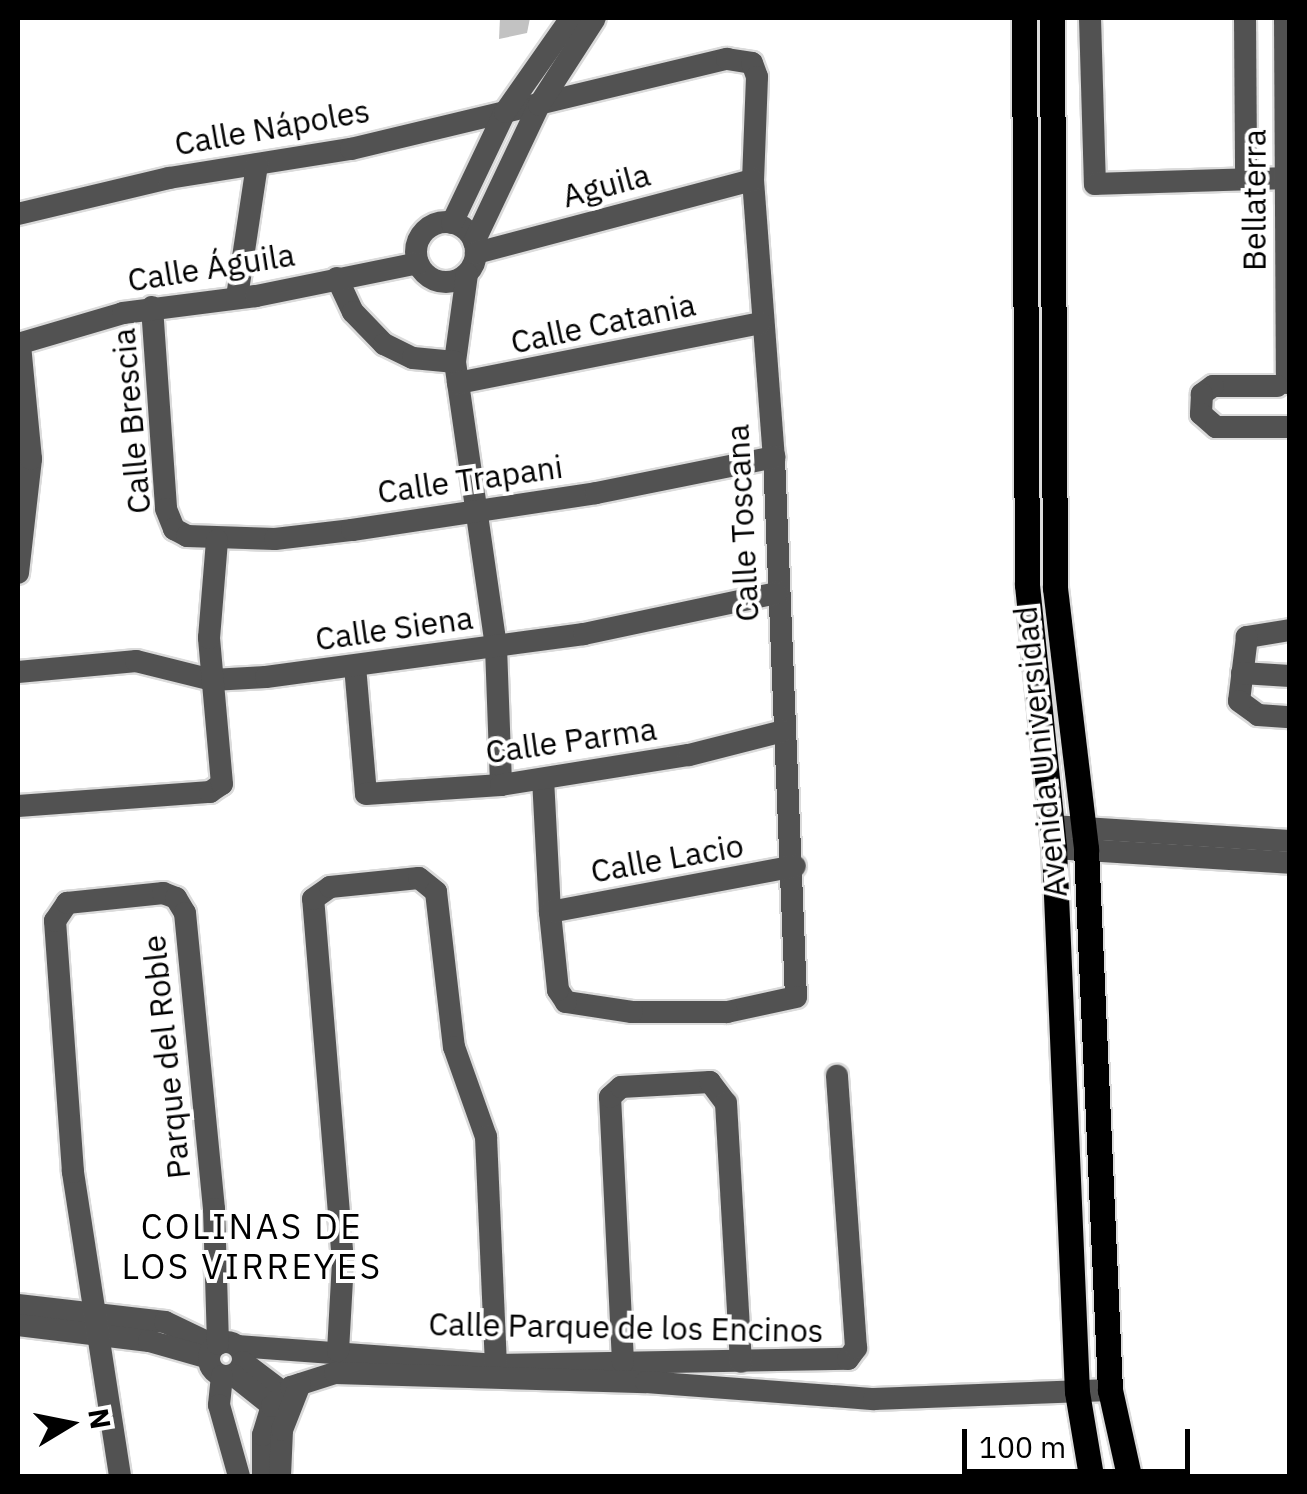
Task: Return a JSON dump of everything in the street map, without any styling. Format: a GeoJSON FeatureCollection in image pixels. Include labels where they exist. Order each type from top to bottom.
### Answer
{"type":"FeatureCollection","features":[{"type":"Feature","properties":{"kind":"main road","name":"Avenida Universidad"},"geometry":{"type":"LineString","coordinates":[[1024,18],[1027,585],[1053,837],[1077,1392],[1091,1476]]}},
{"type":"Feature","properties":{"kind":"main road","name":"Avenida Universidad"},"geometry":{"type":"LineString","coordinates":[[1052,18],[1056,588],[1084,838],[1110,1390],[1129,1476]]}},
{"type":"Feature","properties":{"kind":"street"},"geometry":{"type":"LineString","coordinates":[[1090,18],[1095,184],[1286,178]]}},
{"type":"Feature","properties":{"kind":"street"},"geometry":{"type":"LineString","coordinates":[[1245,18],[1246,179]]}},
{"type":"Feature","properties":{"kind":"street","name":"Bellaterra"},"geometry":{"type":"LineString","coordinates":[[1283,426],[1266,400],[1285,384],[1285,18]]}},
{"type":"Feature","properties":{"kind":"street"},"geometry":{"type":"LineString","coordinates":[[500,785],[496,647],[457,372],[458,307],[467,263],[538,105],[581,22]]}},
{"type":"Feature","properties":{"kind":"street"},"geometry":{"type":"LineString","coordinates":[[467,263],[452,223],[506,112],[581,22]]}},
{"type":"Feature","properties":{"kind":"street","name":"Calle Nápoles"},"geometry":{"type":"LineString","coordinates":[[18,214],[506,112],[727,59]]}},
{"type":"Feature","properties":{"kind":"street","name":"Calle Toscana"},"geometry":{"type":"LineString","coordinates":[[550,912],[558,990],[582,1008],[726,1012],[786,1002],[797,991],[795,866],[783,731],[774,457],[760,323],[753,180],[756,68],[745,59],[727,59]]}},
{"type":"Feature","properties":{"kind":"street"},"geometry":{"type":"LineString","coordinates":[[236,298],[257,164]]}},
{"type":"Feature","properties":{"kind":"street","name":"Aguila"},"geometry":{"type":"LineString","coordinates":[[467,263],[753,180]]}},
{"type":"Feature","properties":{"kind":"street"},"geometry":{"type":"LineString","coordinates":[[452,223],[426,229],[417,244],[418,263],[430,278],[467,263]]}},
{"type":"Feature","properties":{"kind":"street","name":"Calle Águila"},"geometry":{"type":"LineString","coordinates":[[19,344],[152,307],[236,298],[418,263]]}},
{"type":"Feature","properties":{"kind":"street","name":"Calle Catania"},"geometry":{"type":"LineString","coordinates":[[337,278],[353,312],[384,344],[457,372],[760,323]]}},
{"type":"Feature","properties":{"kind":"street","name":"Calle Brescia"},"geometry":{"type":"LineString","coordinates":[[152,307],[166,509],[174,528]]}},
{"type":"Feature","properties":{"kind":"street"},"geometry":{"type":"LineString","coordinates":[[18,572],[30,459],[19,344]]}},
{"type":"Feature","properties":{"kind":"street"},"geometry":{"type":"LineString","coordinates":[[1283,426],[1216,426],[1199,407],[1213,386],[1285,384]]}},
{"type":"Feature","properties":{"kind":"street","name":"Calle Trapani"},"geometry":{"type":"LineString","coordinates":[[174,528],[216,540],[275,539],[478,512],[774,457]]}},
{"type":"Feature","properties":{"kind":"street"},"geometry":{"type":"LineString","coordinates":[[18,806],[210,792],[222,784],[224,768],[212,680],[216,540]]}},
{"type":"Feature","properties":{"kind":"street","name":"Calle Siena"},"geometry":{"type":"LineString","coordinates":[[18,672],[136,661],[212,680],[356,666],[496,647],[777,593]]}},
{"type":"Feature","properties":{"kind":"street"},"geometry":{"type":"LineString","coordinates":[[1290,630],[1247,637],[1242,674],[1245,710],[1290,717]]}},
{"type":"Feature","properties":{"kind":"street","name":"Calle Parma"},"geometry":{"type":"LineString","coordinates":[[356,666],[366,794],[543,779],[689,755],[783,731]]}},
{"type":"Feature","properties":{"kind":"street"},"geometry":{"type":"LineString","coordinates":[[1242,674],[1290,676]]}},
{"type":"Feature","properties":{"kind":"street"},"geometry":{"type":"LineString","coordinates":[[543,779],[550,912]]}},
{"type":"Feature","properties":{"kind":"street"},"geometry":{"type":"LineString","coordinates":[[1053,837],[1290,841]]}},
{"type":"Feature","properties":{"kind":"street"},"geometry":{"type":"LineString","coordinates":[[1084,838],[1290,864]]}},
{"type":"Feature","properties":{"kind":"street","name":"Calle Lacio"},"geometry":{"type":"LineString","coordinates":[[550,912],[795,866]]}},
{"type":"Feature","properties":{"kind":"street"},"geometry":{"type":"LineString","coordinates":[[338,1350],[344,1262],[312,910],[314,899],[330,887],[419,878],[436,892],[454,1047],[486,1137],[492,1182],[496,1365]]}},
{"type":"Feature","properties":{"kind":"street","name":"Parque del Roble"},"geometry":{"type":"LineString","coordinates":[[92,1322],[55,922],[68,903],[162,893],[176,898],[185,913],[225,1358],[219,1405],[239,1476]]}},
{"type":"Feature","properties":{"kind":"street","name":"Calle Parque de los Encinos"},"geometry":{"type":"LineString","coordinates":[[225,1358],[338,1350],[496,1365],[839,1361],[856,1348],[837,1076]]}},
{"type":"Feature","properties":{"kind":"street"},"geometry":{"type":"LineString","coordinates":[[623,1362],[610,1097],[622,1087],[710,1082],[726,1103],[741,1362]]}},
{"type":"Feature","properties":{"kind":"street","name":"Calle Parque de los Encinos"},"geometry":{"type":"LineString","coordinates":[[18,1305],[92,1322]]}},
{"type":"Feature","properties":{"kind":"street"},"geometry":{"type":"LineString","coordinates":[[92,1322],[120,1476]]}},
{"type":"Feature","properties":{"kind":"street","name":"Calle Parque de los Encinos"},"geometry":{"type":"LineString","coordinates":[[18,1325],[166,1322],[286,1400]]}},
{"type":"Feature","properties":{"kind":"street"},"geometry":{"type":"LineString","coordinates":[[263,1476],[263,1435],[286,1400],[335,1373],[646,1382],[874,1399],[1110,1390]]}},
{"type":"Feature","properties":{"kind":"street"},"geometry":{"type":"LineString","coordinates":[[280,1476],[286,1400]]}},
{"type":"Feature","properties":{"kind":"building"},"geometry":{"type":"Polygon","coordinates":[[[500,18],[530,18],[527,33],[499,39],[500,18]]]}},
{"type":"Feature","properties":{"kind":"district","name":"COLINAS DE LOS VIRREYES"},"geometry":{"type":"Point","coordinates":[252,1246]}}]}
